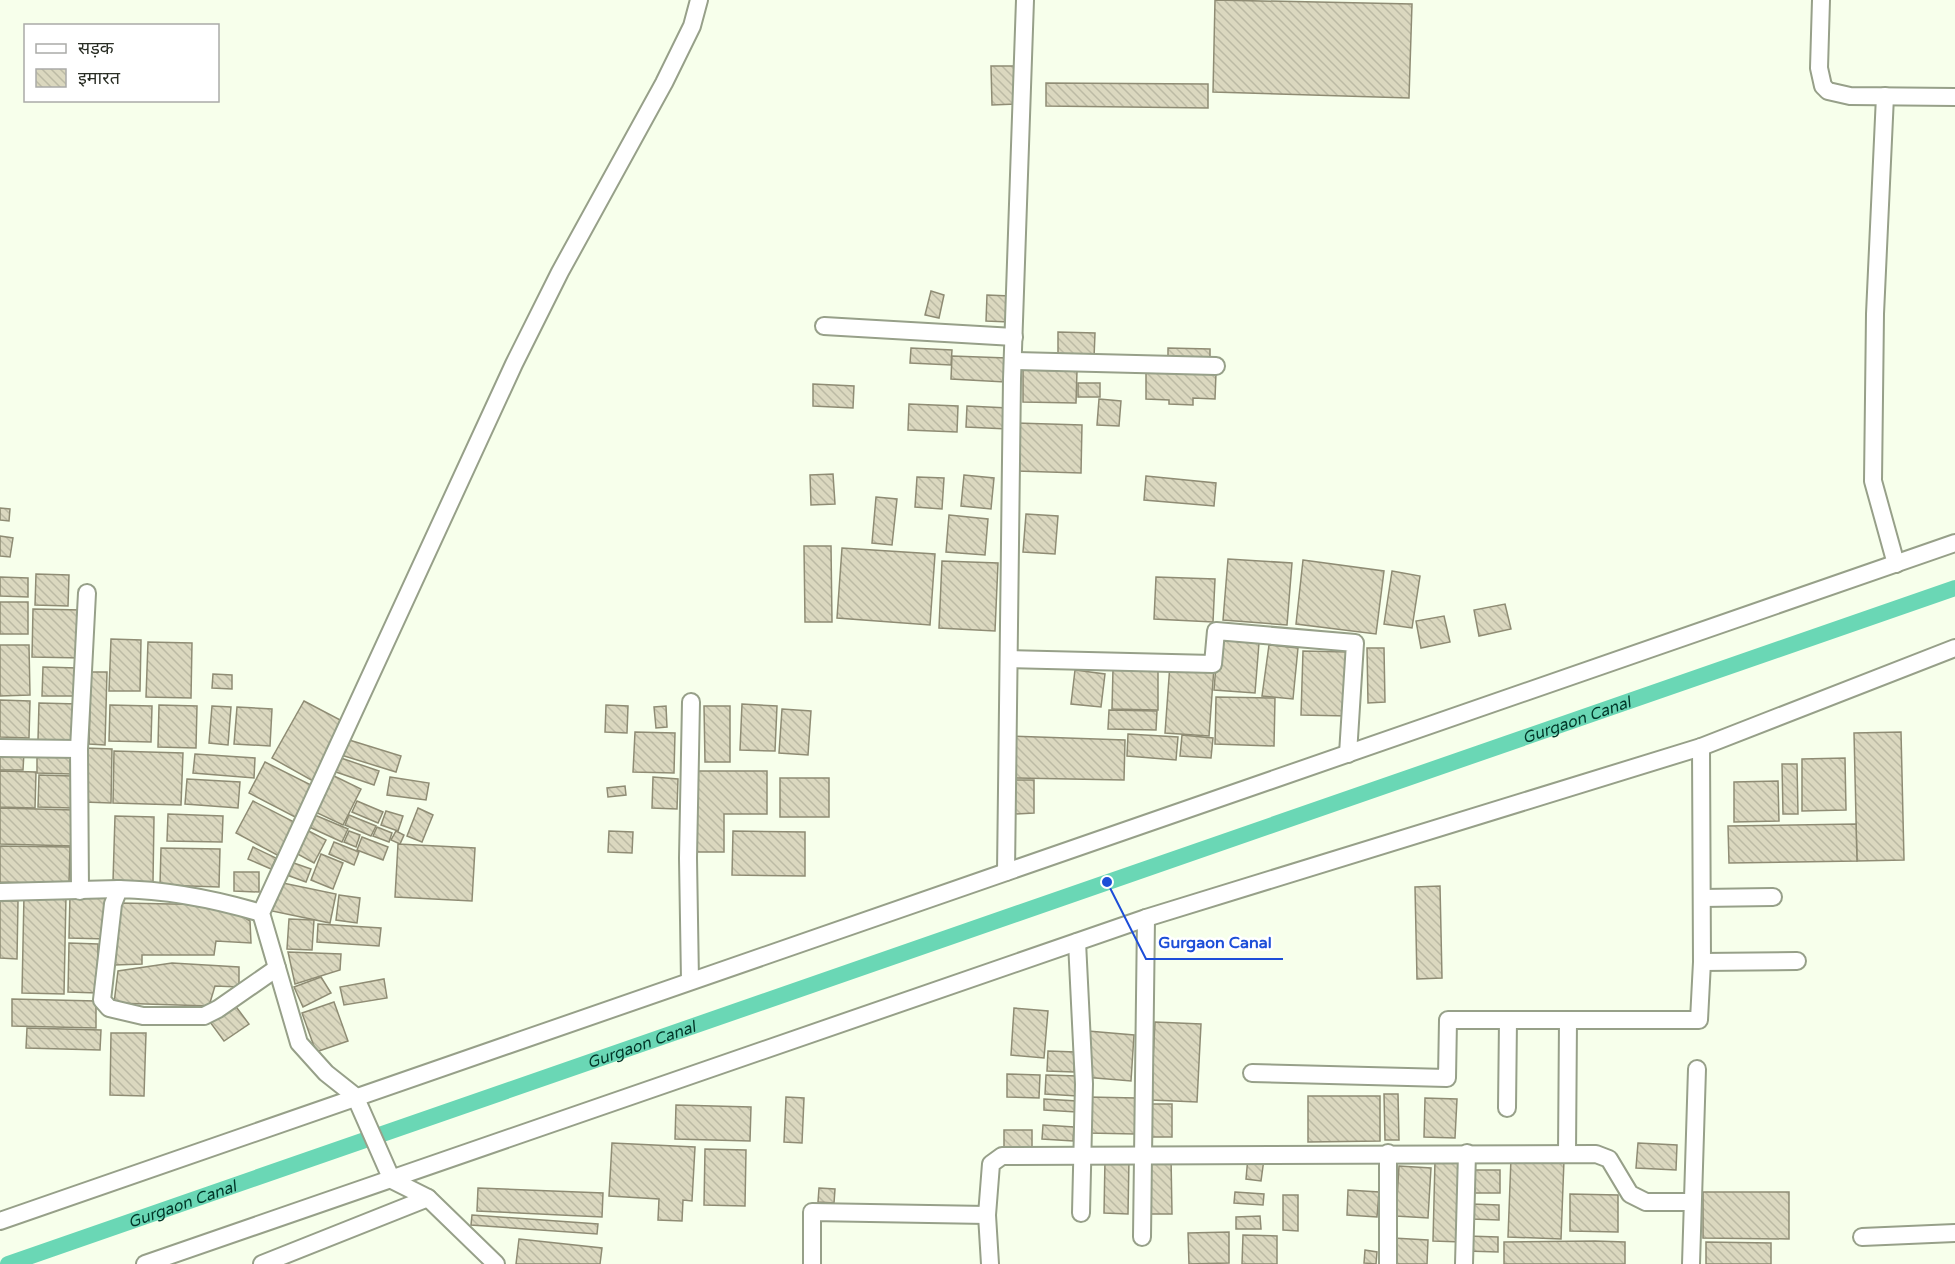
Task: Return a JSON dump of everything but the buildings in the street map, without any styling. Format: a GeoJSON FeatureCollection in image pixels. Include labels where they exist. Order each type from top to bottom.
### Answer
{"type":"FeatureCollection","features":[{"type":"Feature","properties":{"kind":"street"},"geometry":{"type":"LineString","coordinates":[[496,1264],[428,1198],[392,1180],[356,1096],[326,1073],[299,1043],[261,914],[514,364],[560,272],[664,83],[692,26],[699,0]]}},
{"type":"Feature","properties":{"kind":"street"},"geometry":{"type":"LineString","coordinates":[[1006,873],[1013,361],[1025,0]]}},
{"type":"Feature","properties":{"kind":"street"},"geometry":{"type":"LineString","coordinates":[[1821,0],[1819,68],[1823,86],[1837,94],[1955,98]]}},
{"type":"Feature","properties":{"kind":"street"},"geometry":{"type":"LineString","coordinates":[[1885,96],[1875,324],[1873,481],[1896,564]]}},
{"type":"Feature","properties":{"kind":"street"},"geometry":{"type":"LineString","coordinates":[[824,326],[1014,337]]}},
{"type":"Feature","properties":{"kind":"street"},"geometry":{"type":"LineString","coordinates":[[1013,361],[1216,366]]}},
{"type":"Feature","properties":{"kind":"street"},"geometry":{"type":"LineString","coordinates":[[0,1221],[1955,543]]}},
{"type":"Feature","properties":{"kind":"street"},"geometry":{"type":"LineString","coordinates":[[80,891],[79,749],[87,593]]}},
{"type":"Feature","properties":{"kind":"street"},"geometry":{"type":"LineString","coordinates":[[1009,659],[1213,664],[1216,631],[1355,643],[1348,754]]}},
{"type":"Feature","properties":{"kind":"street"},"geometry":{"type":"LineString","coordinates":[[145,1264],[1146,918],[1701,747],[1955,648]]}},
{"type":"Feature","properties":{"kind":"street"},"geometry":{"type":"LineString","coordinates":[[690,981],[688,858],[691,702]]}},
{"type":"Feature","properties":{"kind":"street"},"geometry":{"type":"LineString","coordinates":[[1252,1073],[1447,1078],[1448,1020],[1699,1020],[1702,962],[1701,747]]}},
{"type":"Feature","properties":{"kind":"street"},"geometry":{"type":"LineString","coordinates":[[0,748],[79,749]]}},
{"type":"Feature","properties":{"kind":"street"},"geometry":{"type":"LineString","coordinates":[[119,889],[113,904],[102,1000],[109,1008],[142,1016],[204,1016],[218,1009],[277,968]]}},
{"type":"Feature","properties":{"kind":"street"},"geometry":{"type":"LineString","coordinates":[[0,892],[147,889],[211,898],[261,914]]}},
{"type":"Feature","properties":{"kind":"street"},"geometry":{"type":"LineString","coordinates":[[1702,898],[1773,897]]}},
{"type":"Feature","properties":{"kind":"street"},"geometry":{"type":"LineString","coordinates":[[1142,1237],[1146,918]]}},
{"type":"Feature","properties":{"kind":"street"},"geometry":{"type":"LineString","coordinates":[[1077,942],[1084,1084],[1081,1213]]}},
{"type":"Feature","properties":{"kind":"street"},"geometry":{"type":"LineString","coordinates":[[1702,962],[1797,961]]}},
{"type":"Feature","properties":{"kind":"street"},"geometry":{"type":"LineString","coordinates":[[1507,1108],[1508,1020]]}},
{"type":"Feature","properties":{"kind":"street"},"geometry":{"type":"LineString","coordinates":[[1567,1154],[1568,1020]]}},
{"type":"Feature","properties":{"kind":"street"},"geometry":{"type":"LineString","coordinates":[[1691,1264],[1697,1069]]}},
{"type":"Feature","properties":{"kind":"street"},"geometry":{"type":"LineString","coordinates":[[1388,1153],[1388,1264]]}},
{"type":"Feature","properties":{"kind":"street"},"geometry":{"type":"LineString","coordinates":[[1464,1264],[1467,1153]]}},
{"type":"Feature","properties":{"kind":"street"},"geometry":{"type":"LineString","coordinates":[[990,1264],[987,1215],[992,1164],[1002,1156],[1596,1154],[1609,1159],[1630,1194],[1646,1202],[1692,1202]]}},
{"type":"Feature","properties":{"kind":"street"},"geometry":{"type":"LineString","coordinates":[[262,1264],[428,1198]]}},
{"type":"Feature","properties":{"kind":"street"},"geometry":{"type":"LineString","coordinates":[[812,1264],[812,1212],[987,1215]]}},
{"type":"Feature","properties":{"kind":"street"},"geometry":{"type":"LineString","coordinates":[[1863,1237],[1955,1233]]}},
{"type":"Feature","properties":{"kind":"waterway","name":"Gurgaon Canal"},"geometry":{"type":"LineString","coordinates":[[8,1264],[1955,588]]}},
{"type":"Feature","properties":{"kind":"place","name":"Gurgaon Canal"},"geometry":{"type":"Point","coordinates":[1107,882]}}]}
